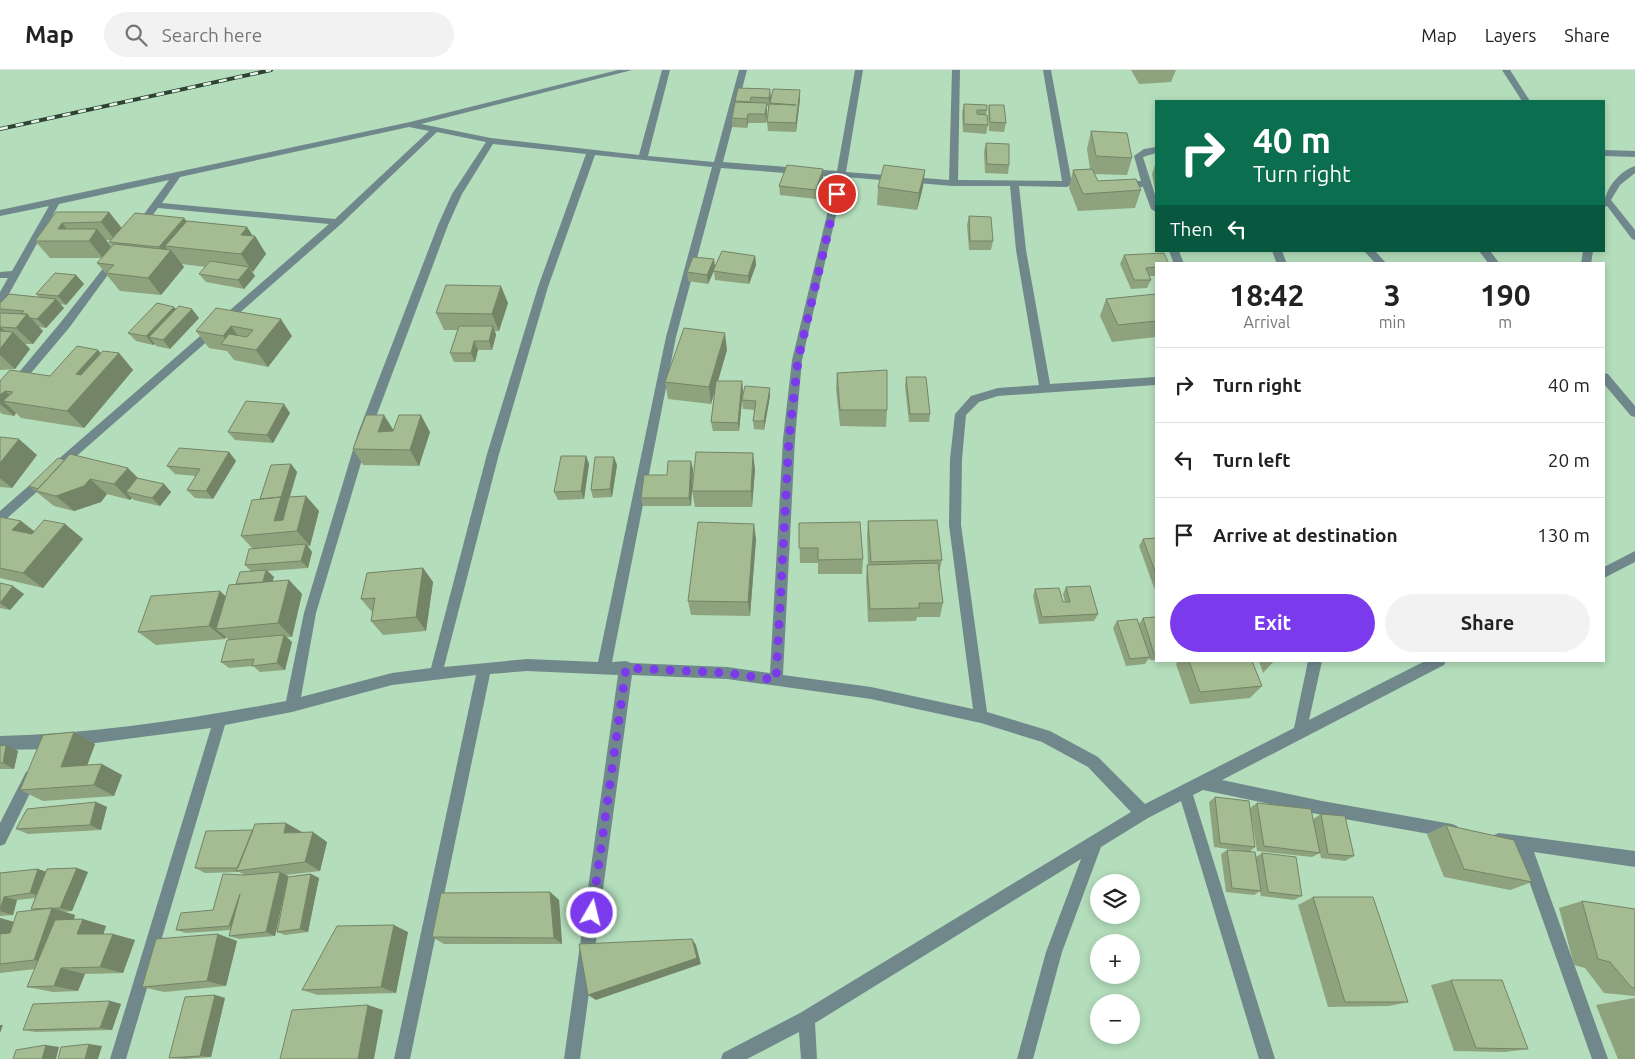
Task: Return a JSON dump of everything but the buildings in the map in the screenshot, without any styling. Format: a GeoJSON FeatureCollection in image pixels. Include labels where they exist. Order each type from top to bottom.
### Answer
{"type":"FeatureCollection","features":[{"type":"Feature","properties":{"kind":"street"},"geometry":{"type":"LineString","coordinates":[[0,213],[409,124],[628,70]]}},
{"type":"Feature","properties":{"kind":"street"},"geometry":{"type":"LineString","coordinates":[[643,158],[666,70]]}},
{"type":"Feature","properties":{"kind":"street"},"geometry":{"type":"LineString","coordinates":[[604,667],[670,337],[718,165],[742,70]]}},
{"type":"Feature","properties":{"kind":"street"},"geometry":{"type":"LineString","coordinates":[[776,680],[789,439],[798,360],[841,174],[859,70]]}},
{"type":"Feature","properties":{"kind":"street"},"geometry":{"type":"LineString","coordinates":[[953,183],[956,70]]}},
{"type":"Feature","properties":{"kind":"street"},"geometry":{"type":"LineString","coordinates":[[409,124],[434,131],[491,141],[718,165],[953,183],[1072,184],[1047,70]]}},
{"type":"Feature","properties":{"kind":"street"},"geometry":{"type":"LineString","coordinates":[[1506,70],[1525,100]]}},
{"type":"Feature","properties":{"kind":"street"},"geometry":{"type":"LineString","coordinates":[[0,518],[338,222],[434,131]]}},
{"type":"Feature","properties":{"kind":"street"},"geometry":{"type":"LineString","coordinates":[[292,706],[310,613],[364,433],[443,225],[458,194],[491,141]]}},
{"type":"Feature","properties":{"kind":"street"},"geometry":{"type":"LineString","coordinates":[[1154,198],[1146,184],[1138,156],[1155,150]]}},
{"type":"Feature","properties":{"kind":"street"},"geometry":{"type":"LineString","coordinates":[[436,673],[494,454],[543,287],[591,152]]}},
{"type":"Feature","properties":{"kind":"street"},"geometry":{"type":"LineString","coordinates":[[1605,153],[1635,154]]}},
{"type":"Feature","properties":{"kind":"street"},"geometry":{"type":"LineString","coordinates":[[1635,169],[1617,183],[1605,201],[1635,237]]}},
{"type":"Feature","properties":{"kind":"street"},"geometry":{"type":"LineString","coordinates":[[134,234],[178,174]]}},
{"type":"Feature","properties":{"kind":"street"},"geometry":{"type":"LineString","coordinates":[[1014,184],[1021,250],[1045,389]]}},
{"type":"Feature","properties":{"kind":"street"},"geometry":{"type":"LineString","coordinates":[[1114,184],[1146,184]]}},
{"type":"Feature","properties":{"kind":"street"},"geometry":{"type":"LineString","coordinates":[[0,301],[56,202]]}},
{"type":"Feature","properties":{"kind":"street"},"geometry":{"type":"LineString","coordinates":[[155,205],[338,222]]}},
{"type":"Feature","properties":{"kind":"street"},"geometry":{"type":"LineString","coordinates":[[0,402],[65,325],[123,248]]}},
{"type":"Feature","properties":{"kind":"street"},"geometry":{"type":"LineString","coordinates":[[1370,252],[1380,262]]}},
{"type":"Feature","properties":{"kind":"street"},"geometry":{"type":"LineString","coordinates":[[1485,252],[1493,262]]}},
{"type":"Feature","properties":{"kind":"street"},"geometry":{"type":"LineString","coordinates":[[0,275],[16,274]]}},
{"type":"Feature","properties":{"kind":"street"},"geometry":{"type":"LineString","coordinates":[[1605,378],[1635,413]]}},
{"type":"Feature","properties":{"kind":"street"},"geometry":{"type":"LineString","coordinates":[[981,717],[955,525],[956,459],[961,414],[975,399],[998,392],[1155,381]]}},
{"type":"Feature","properties":{"kind":"street"},"geometry":{"type":"LineString","coordinates":[[1605,572],[1635,556]]}},
{"type":"Feature","properties":{"kind":"street"},"geometry":{"type":"LineString","coordinates":[[1300,732],[1315,662]]}},
{"type":"Feature","properties":{"kind":"street"},"geometry":{"type":"LineString","coordinates":[[729,1059],[806,1019],[1143,813],[1437,662]]}},
{"type":"Feature","properties":{"kind":"street"},"geometry":{"type":"LineString","coordinates":[[0,742],[49,742],[220,720],[292,706],[392,679],[484,668],[527,665],[727,673],[871,693],[981,717],[1044,736],[1093,762],[1143,813]]}},
{"type":"Feature","properties":{"kind":"street"},"geometry":{"type":"LineString","coordinates":[[402,1059],[484,668]]}},
{"type":"Feature","properties":{"kind":"street"},"geometry":{"type":"LineString","coordinates":[[572,1059],[626,668]]}},
{"type":"Feature","properties":{"kind":"street"},"geometry":{"type":"LineString","coordinates":[[118,1059],[220,720]]}},
{"type":"Feature","properties":{"kind":"street"},"geometry":{"type":"LineString","coordinates":[[0,839],[49,742]]}},
{"type":"Feature","properties":{"kind":"street"},"geometry":{"type":"LineString","coordinates":[[1203,783],[1322,808],[1466,834]]}},
{"type":"Feature","properties":{"kind":"street"},"geometry":{"type":"LineString","coordinates":[[1185,791],[1267,1059]]}},
{"type":"Feature","properties":{"kind":"street"},"geometry":{"type":"LineString","coordinates":[[1485,837],[1635,859]]}},
{"type":"Feature","properties":{"kind":"street"},"geometry":{"type":"LineString","coordinates":[[1025,1059],[1054,952],[1096,840]]}},
{"type":"Feature","properties":{"kind":"street"},"geometry":{"type":"LineString","coordinates":[[1523,844],[1600,1059]]}},
{"type":"Feature","properties":{"kind":"street"},"geometry":{"type":"LineString","coordinates":[[806,1019],[809,1059]]}},
{"type":"Feature","properties":{"kind":"railway"},"geometry":{"type":"LineString","coordinates":[[0,129],[271,70]]}},
{"type":"Feature","properties":{"kind":"route"},"geometry":{"type":"LineString","coordinates":[[592,913],[626,668],[727,673],[776,680],[789,439],[798,360],[837,194]]}}]}
